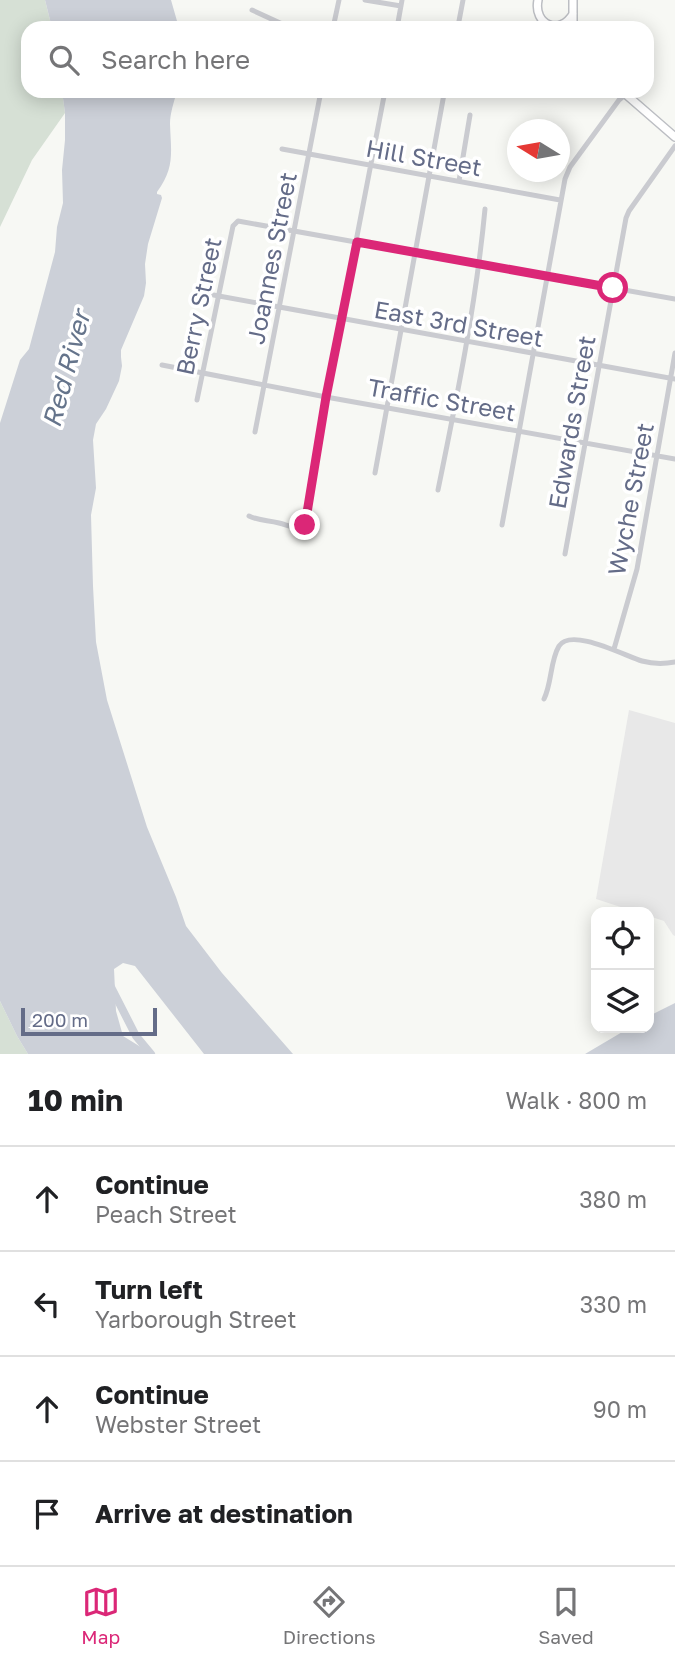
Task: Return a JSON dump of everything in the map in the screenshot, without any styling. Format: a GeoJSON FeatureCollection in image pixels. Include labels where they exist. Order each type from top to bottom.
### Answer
{"type":"FeatureCollection","features":[{"type":"Feature","properties":{"kind":"main road"},"geometry":{"type":"LineString","coordinates":[[538,0],[538,14],[544,21]]}},
{"type":"Feature","properties":{"kind":"main road"},"geometry":{"type":"LineString","coordinates":[[573,0],[573,21]]}},
{"type":"Feature","properties":{"kind":"main road"},"geometry":{"type":"LineString","coordinates":[[568,21],[573,14]]}},
{"type":"Feature","properties":{"kind":"main road"},"geometry":{"type":"LineString","coordinates":[[631,98],[675,137]]}},
{"type":"Feature","properties":{"kind":"street"},"geometry":{"type":"LineString","coordinates":[[334,21],[339,0]]}},
{"type":"Feature","properties":{"kind":"street"},"geometry":{"type":"LineString","coordinates":[[365,0],[401,3],[398,21]]}},
{"type":"Feature","properties":{"kind":"street"},"geometry":{"type":"LineString","coordinates":[[459,21],[463,0]]}},
{"type":"Feature","properties":{"kind":"street"},"geometry":{"type":"LineString","coordinates":[[531,0],[537,9]]}},
{"type":"Feature","properties":{"kind":"street"},"geometry":{"type":"LineString","coordinates":[[252,10],[276,21]]}},
{"type":"Feature","properties":{"kind":"street","name":"Joannes Street"},"geometry":{"type":"LineString","coordinates":[[255,432],[320,98]]}},
{"type":"Feature","properties":{"kind":"street"},"geometry":{"type":"LineString","coordinates":[[250,516],[304,528],[326,397],[384,98]]}},
{"type":"Feature","properties":{"kind":"street"},"geometry":{"type":"LineString","coordinates":[[375,473],[443,98]]}},
{"type":"Feature","properties":{"kind":"street"},"geometry":{"type":"LineString","coordinates":[[502,525],[565,179],[570,167],[620,98]]}},
{"type":"Feature","properties":{"kind":"street"},"geometry":{"type":"LineString","coordinates":[[459,181],[470,115]]}},
{"type":"Feature","properties":{"kind":"street","name":"Edwards Street"},"geometry":{"type":"LineString","coordinates":[[565,554],[629,211],[675,146]]}},
{"type":"Feature","properties":{"kind":"street","name":"Hill Street"},"geometry":{"type":"LineString","coordinates":[[282,149],[560,200]]}},
{"type":"Feature","properties":{"kind":"street"},"geometry":{"type":"LineString","coordinates":[[438,490],[480,264],[485,209]]}},
{"type":"Feature","properties":{"kind":"street","name":"Berry Street"},"geometry":{"type":"LineString","coordinates":[[197,400],[233,226],[237,221],[294,232]]}},
{"type":"Feature","properties":{"kind":"street"},"geometry":{"type":"LineString","coordinates":[[294,232],[675,299]]}},
{"type":"Feature","properties":{"kind":"street","name":"East 3rd Street"},"geometry":{"type":"LineString","coordinates":[[197,292],[673,379]]}},
{"type":"Feature","properties":{"kind":"street","name":"Wyche Street"},"geometry":{"type":"LineString","coordinates":[[614,649],[637,569],[673,379],[675,353]]}},
{"type":"Feature","properties":{"kind":"street","name":"Traffic Street"},"geometry":{"type":"LineString","coordinates":[[162,365],[675,459]]}},
{"type":"Feature","properties":{"kind":"street"},"geometry":{"type":"LineString","coordinates":[[544,699],[557,649],[568,640],[614,649],[646,662],[675,662]]}},
{"type":"Feature","properties":{"kind":"shaded area"},"geometry":{"type":"Polygon","coordinates":[[[0,0],[45,0],[50,21],[21,21],[21,98],[63,98],[65,113],[32,160],[0,227],[0,0]]]}},
{"type":"Feature","properties":{"kind":"shaded area"},"geometry":{"type":"Polygon","coordinates":[[[629,710],[675,723],[675,936],[664,921],[654,918],[654,907],[621,907],[596,899],[629,710]]]}},
{"type":"Feature","properties":{"kind":"shaded area"},"geometry":{"type":"Polygon","coordinates":[[[0,1001],[17,1036],[28,1054],[0,1054],[0,1001]]]}},
{"type":"Feature","properties":{"kind":"water"},"geometry":{"type":"Polygon","coordinates":[[[45,0],[171,0],[177,21],[50,21],[45,0]]]}},
{"type":"Feature","properties":{"kind":"water"},"geometry":{"type":"Polygon","coordinates":[[[63,98],[175,98],[170,120],[171,160],[167,175],[157,192],[162,198],[148,244],[144,296],[121,350],[119,381],[96,424],[93,440],[96,488],[91,515],[96,642],[107,700],[147,827],[186,926],[222,973],[293,1054],[204,1054],[135,966],[123,963],[114,969],[116,1011],[123,1036],[152,1054],[28,1054],[0,1001],[0,423],[20,360],[29,349],[55,252],[63,203],[63,98]]]}},
{"type":"Feature","properties":{"kind":"water"},"geometry":{"type":"Polygon","coordinates":[[[675,1003],[675,1054],[585,1054],[621,1033],[654,1033],[654,1014],[675,1003]]]}},
{"type":"Feature","properties":{"kind":"waterway","name":"Red River"},"geometry":{"type":"LineString","coordinates":[[111,987],[136,1036],[151,1054]]}},
{"type":"Feature","properties":{"kind":"route"},"geometry":{"type":"LineString","coordinates":[[305,525],[326,397],[357,242],[613,288]]}}]}
